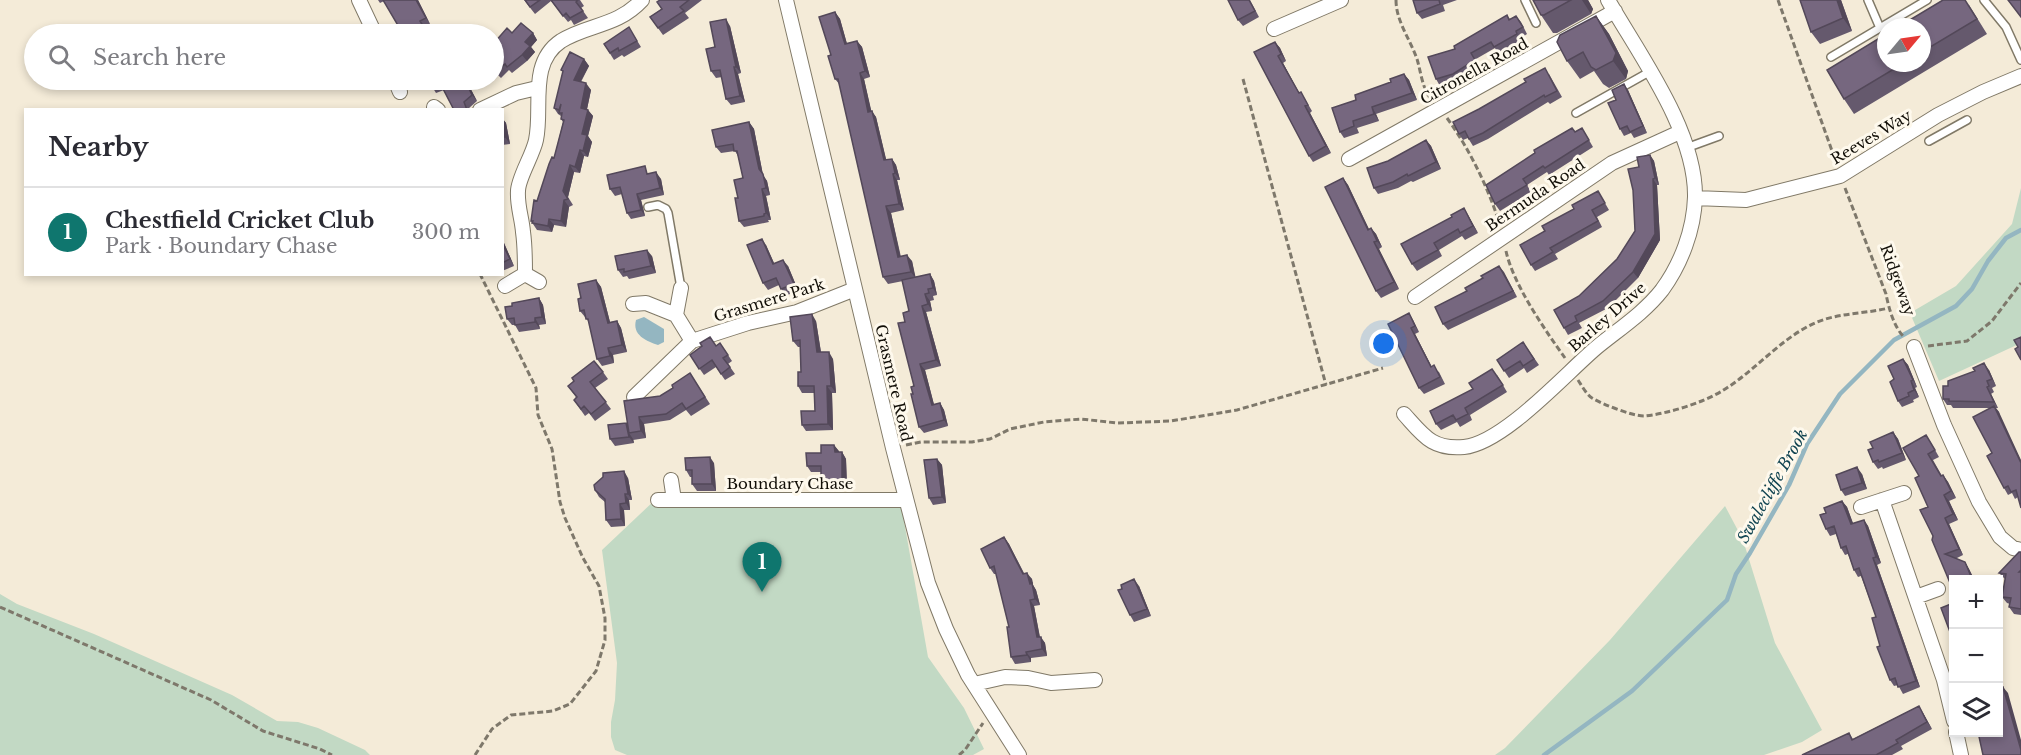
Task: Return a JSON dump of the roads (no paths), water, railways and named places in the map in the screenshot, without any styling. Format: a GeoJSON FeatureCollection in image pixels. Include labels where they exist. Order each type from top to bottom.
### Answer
{"type":"FeatureCollection","features":[{"type":"Feature","properties":{"kind":"street"},"geometry":{"type":"LineString","coordinates":[[358,0],[370,24]]}},
{"type":"Feature","properties":{"kind":"street"},"geometry":{"type":"LineString","coordinates":[[525,274],[518,188],[536,141],[539,112],[537,88],[549,52],[562,41],[612,23],[642,0]]}},
{"type":"Feature","properties":{"kind":"street","name":"Grasmere Road"},"geometry":{"type":"LineString","coordinates":[[786,0],[893,448],[928,583],[946,629],[974,684],[1019,755]]}},
{"type":"Feature","properties":{"kind":"street"},"geometry":{"type":"LineString","coordinates":[[1274,29],[1341,0]]}},
{"type":"Feature","properties":{"kind":"street","name":"Barley Drive"},"geometry":{"type":"LineString","coordinates":[[1404,414],[1433,443],[1466,447],[1486,439],[1519,418],[1650,304],[1673,274],[1693,220],[1695,176],[1680,132],[1651,71],[1611,5]]}},
{"type":"Feature","properties":{"kind":"street","name":"Citronella Road"},"geometry":{"type":"LineString","coordinates":[[1349,159],[1439,109],[1611,5]]}},
{"type":"Feature","properties":{"kind":"street","name":"Reeves Way"},"geometry":{"type":"LineString","coordinates":[[1695,198],[1746,200],[1840,176],[1938,115],[2021,76]]}},
{"type":"Feature","properties":{"kind":"street"},"geometry":{"type":"LineString","coordinates":[[484,108],[516,93],[537,88]]}},
{"type":"Feature","properties":{"kind":"street","name":"Bermuda Road"},"geometry":{"type":"LineString","coordinates":[[1415,297],[1622,157],[1680,132]]}},
{"type":"Feature","properties":{"kind":"street"},"geometry":{"type":"LineString","coordinates":[[525,274],[539,282]]}},
{"type":"Feature","properties":{"kind":"street"},"geometry":{"type":"LineString","coordinates":[[505,286],[525,274]]}},
{"type":"Feature","properties":{"kind":"street"},"geometry":{"type":"LineString","coordinates":[[676,315],[681,288]]}},
{"type":"Feature","properties":{"kind":"street","name":"Grasmere Park"},"geometry":{"type":"LineString","coordinates":[[634,397],[692,341],[748,323],[797,312],[855,289]]}},
{"type":"Feature","properties":{"kind":"street"},"geometry":{"type":"LineString","coordinates":[[633,304],[646,303],[676,315],[692,341]]}},
{"type":"Feature","properties":{"kind":"street"},"geometry":{"type":"LineString","coordinates":[[1914,347],[1929,389],[1979,502],[2000,537],[2013,548],[2021,550]]}},
{"type":"Feature","properties":{"kind":"street"},"geometry":{"type":"LineString","coordinates":[[671,480],[674,500]]}},
{"type":"Feature","properties":{"kind":"street"},"geometry":{"type":"LineString","coordinates":[[1862,507],[1904,493]]}},
{"type":"Feature","properties":{"kind":"street","name":"Boundary Chase"},"geometry":{"type":"LineString","coordinates":[[658,500],[906,500]]}},
{"type":"Feature","properties":{"kind":"street"},"geometry":{"type":"LineString","coordinates":[[1882,500],[1944,680],[1949,703]]}},
{"type":"Feature","properties":{"kind":"street"},"geometry":{"type":"LineString","coordinates":[[1916,597],[1938,589]]}},
{"type":"Feature","properties":{"kind":"street"},"geometry":{"type":"LineString","coordinates":[[974,684],[1005,678],[1028,678],[1051,683],[1095,680]]}},
{"type":"Feature","properties":{"kind":"street"},"geometry":{"type":"LineString","coordinates":[[1956,737],[1958,754]]}},
{"type":"Feature","properties":{"kind":"lane"},"geometry":{"type":"LineString","coordinates":[[1525,0],[1536,23]]}},
{"type":"Feature","properties":{"kind":"lane"},"geometry":{"type":"LineString","coordinates":[[1868,0],[1877,21]]}},
{"type":"Feature","properties":{"kind":"lane"},"geometry":{"type":"LineString","coordinates":[[1897,18],[1927,0]]}},
{"type":"Feature","properties":{"kind":"lane"},"geometry":{"type":"LineString","coordinates":[[1984,0],[2006,27],[2021,60]]}},
{"type":"Feature","properties":{"kind":"lane"},"geometry":{"type":"LineString","coordinates":[[1831,57],[1877,30]]}},
{"type":"Feature","properties":{"kind":"lane"},"geometry":{"type":"LineString","coordinates":[[1576,113],[1651,71]]}},
{"type":"Feature","properties":{"kind":"lane"},"geometry":{"type":"LineString","coordinates":[[1938,115],[1947,131]]}},
{"type":"Feature","properties":{"kind":"lane"},"geometry":{"type":"LineString","coordinates":[[1929,141],[1967,120]]}},
{"type":"Feature","properties":{"kind":"lane"},"geometry":{"type":"LineString","coordinates":[[1686,148],[1719,136]]}},
{"type":"Feature","properties":{"kind":"lane"},"geometry":{"type":"LineString","coordinates":[[648,207],[658,205],[666,209],[668,213],[681,288]]}},
{"type":"Feature","properties":{"kind":"water"},"geometry":{"type":"Polygon","coordinates":[[[644,317],[664,329],[664,342],[658,345],[638,333],[636,320],[644,317]]]}},
{"type":"Feature","properties":{"kind":"waterway","name":"Swalecliffe Brook"},"geometry":{"type":"LineString","coordinates":[[1544,755],[1632,691],[1727,600],[1736,574],[1789,485],[1807,444],[1840,394],[1894,340],[1956,306],[1972,289],[1988,261],[2006,238],[2021,230]]}},
{"type":"Feature","properties":{"kind":"place","name":"Chestfield Cricket Club"},"geometry":{"type":"Point","coordinates":[762,592]}}]}
